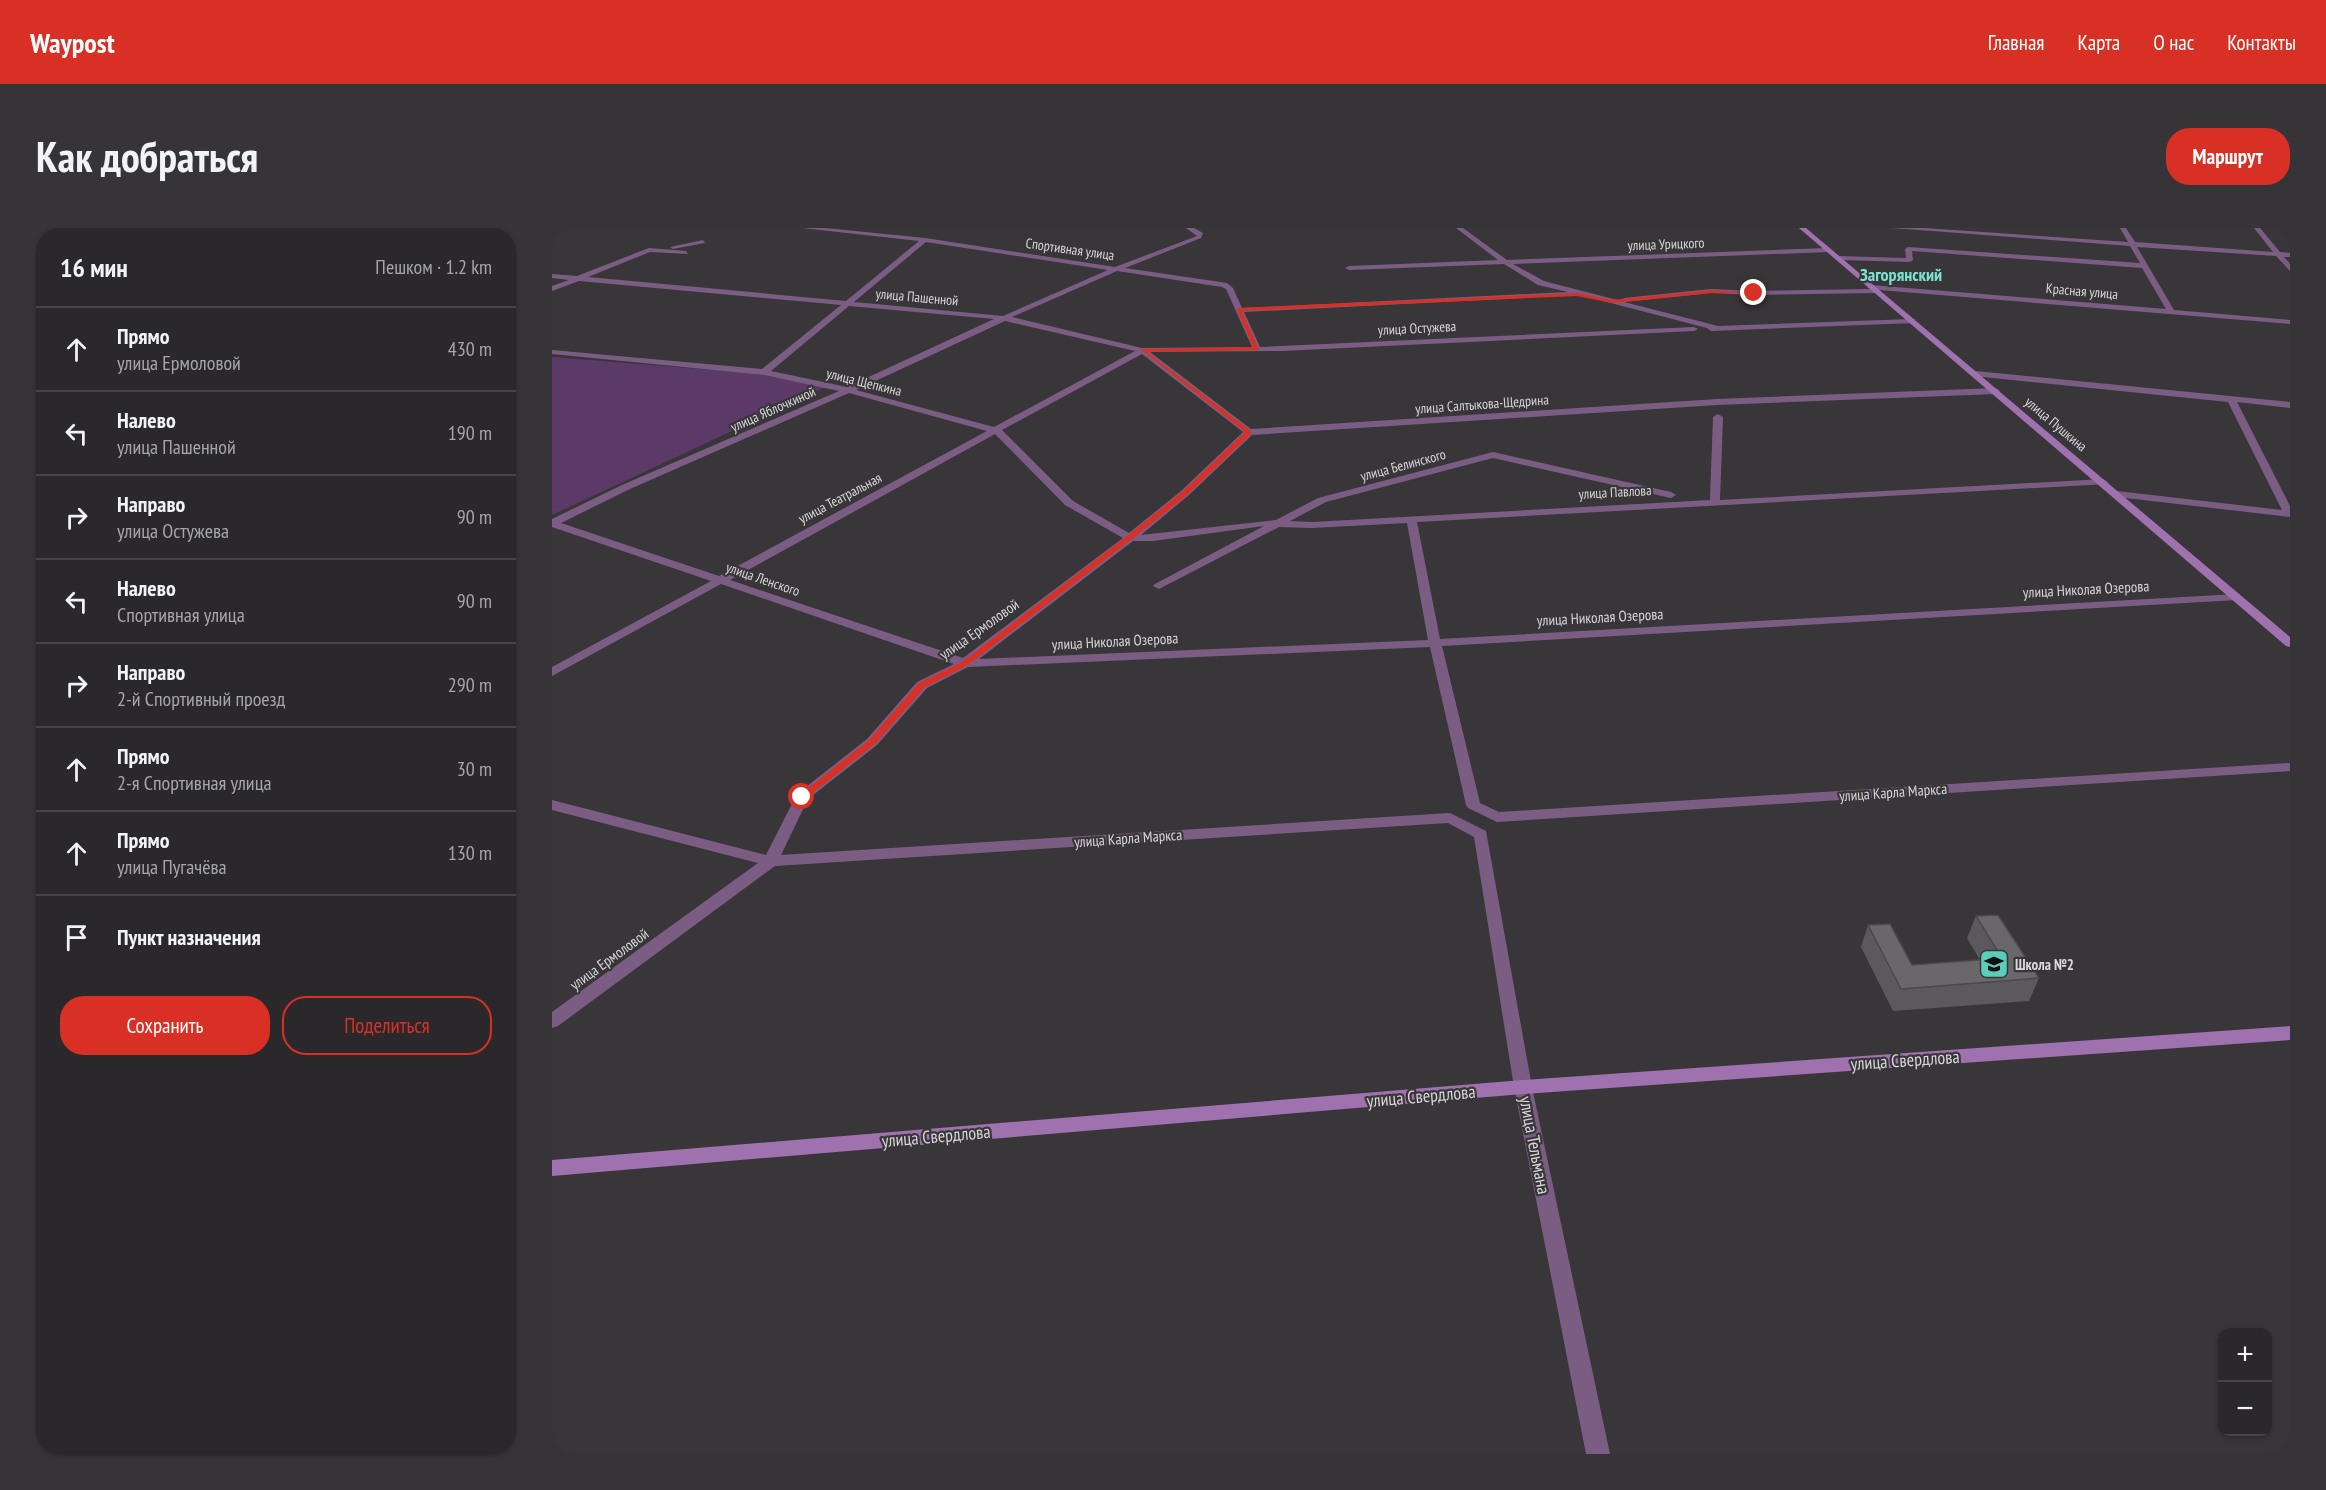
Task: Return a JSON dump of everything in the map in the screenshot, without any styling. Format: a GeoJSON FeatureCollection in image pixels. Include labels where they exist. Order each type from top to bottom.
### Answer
{"type":"FeatureCollection","features":[{"type":"Feature","properties":{"kind":"main road","name":"улица Пушкина"},"geometry":{"type":"LineString","coordinates":[[1802,228],[1977,374],[2290,642]]}},
{"type":"Feature","properties":{"kind":"main road","name":"улица Свердлова"},"geometry":{"type":"LineString","coordinates":[[552,1168],[1523,1087],[2290,1033]]}},
{"type":"Feature","properties":{"kind":"street","name":"Спортивная улица"},"geometry":{"type":"LineString","coordinates":[[805,228],[925,240],[1224,285],[1229,288],[1257,348]]}},
{"type":"Feature","properties":{"kind":"street","name":"улица Яблочкиной"},"geometry":{"type":"LineString","coordinates":[[552,523],[626,487],[848,390],[1004,318],[1118,268],[1199,237],[1201,234],[1189,228]]}},
{"type":"Feature","properties":{"kind":"street"},"geometry":{"type":"LineString","coordinates":[[1459,228],[1505,262],[1541,284],[1715,329],[1912,321]]}},
{"type":"Feature","properties":{"kind":"street"},"geometry":{"type":"LineString","coordinates":[[1895,228],[2290,255]]}},
{"type":"Feature","properties":{"kind":"street"},"geometry":{"type":"LineString","coordinates":[[2123,228],[2172,313]]}},
{"type":"Feature","properties":{"kind":"street"},"geometry":{"type":"LineString","coordinates":[[2257,228],[2290,269]]}},
{"type":"Feature","properties":{"kind":"street"},"geometry":{"type":"LineString","coordinates":[[764,372],[925,240]]}},
{"type":"Feature","properties":{"kind":"street"},"geometry":{"type":"LineString","coordinates":[[552,289],[649,250],[703,242]]}},
{"type":"Feature","properties":{"kind":"street"},"geometry":{"type":"LineString","coordinates":[[1838,258],[1910,260],[1908,249],[2146,266]]}},
{"type":"Feature","properties":{"kind":"street"},"geometry":{"type":"LineString","coordinates":[[649,250],[686,253]]}},
{"type":"Feature","properties":{"kind":"street","name":"улица Урицкого"},"geometry":{"type":"LineString","coordinates":[[1349,268],[1828,250]]}},
{"type":"Feature","properties":{"kind":"street","name":"улица Пашенной"},"geometry":{"type":"LineString","coordinates":[[552,276],[1004,318],[1142,350],[1248,432]]}},
{"type":"Feature","properties":{"kind":"street","name":"Красная улица"},"geometry":{"type":"LineString","coordinates":[[1612,301],[1712,291],[1754,293],[1874,289],[2290,322]]}},
{"type":"Feature","properties":{"kind":"street"},"geometry":{"type":"LineString","coordinates":[[1239,310],[1577,294]]}},
{"type":"Feature","properties":{"kind":"street","name":"улица Остужева"},"geometry":{"type":"LineString","coordinates":[[1142,350],[1257,348],[1694,329]]}},
{"type":"Feature","properties":{"kind":"street","name":"улица Театральная"},"geometry":{"type":"LineString","coordinates":[[552,672],[1142,350]]}},
{"type":"Feature","properties":{"kind":"street","name":"улица Щепкина"},"geometry":{"type":"LineString","coordinates":[[552,352],[764,372],[848,390],[997,431],[1070,503],[1130,538]]}},
{"type":"Feature","properties":{"kind":"street"},"geometry":{"type":"LineString","coordinates":[[1977,374],[2290,405]]}},
{"type":"Feature","properties":{"kind":"street","name":"улица Салтыкова-Щедрина"},"geometry":{"type":"LineString","coordinates":[[1248,432],[1717,402],[1996,391]]}},
{"type":"Feature","properties":{"kind":"street"},"geometry":{"type":"LineString","coordinates":[[2231,399],[2289,514]]}},
{"type":"Feature","properties":{"kind":"street"},"geometry":{"type":"LineString","coordinates":[[1715,502],[1718,417]]}},
{"type":"Feature","properties":{"kind":"street","name":"улица Ермоловой"},"geometry":{"type":"LineString","coordinates":[[552,1022],[771,861],[802,797],[872,742],[922,685],[965,663],[1130,538],[1185,493],[1248,432]]}},
{"type":"Feature","properties":{"kind":"street","name":"улица Белинского"},"geometry":{"type":"LineString","coordinates":[[1159,586],[1322,500],[1493,455],[1671,495]]}},
{"type":"Feature","properties":{"kind":"street","name":"улица Павлова"},"geometry":{"type":"LineString","coordinates":[[1130,538],[1153,538],[1265,523],[1312,525],[2103,482]]}},
{"type":"Feature","properties":{"kind":"street"},"geometry":{"type":"LineString","coordinates":[[2117,494],[2289,514]]}},
{"type":"Feature","properties":{"kind":"street"},"geometry":{"type":"LineString","coordinates":[[1411,518],[1435,643]]}},
{"type":"Feature","properties":{"kind":"street","name":"улица Ленского"},"geometry":{"type":"LineString","coordinates":[[552,523],[965,663]]}},
{"type":"Feature","properties":{"kind":"street","name":"улица Николая Озерова"},"geometry":{"type":"LineString","coordinates":[[965,663],[1435,643],[2237,597]]}},
{"type":"Feature","properties":{"kind":"street","name":"улица Карла Маркса"},"geometry":{"type":"LineString","coordinates":[[1435,643],[1473,805],[1497,817],[2290,767]]}},
{"type":"Feature","properties":{"kind":"street"},"geometry":{"type":"LineString","coordinates":[[552,805],[771,861]]}},
{"type":"Feature","properties":{"kind":"street","name":"улица Карла Маркса"},"geometry":{"type":"LineString","coordinates":[[771,861],[1450,818],[1481,834]]}},
{"type":"Feature","properties":{"kind":"street","name":"улица Тельмана"},"geometry":{"type":"LineString","coordinates":[[1481,834],[1523,1087],[1598,1454]]}},
{"type":"Feature","properties":{"kind":"shaded area"},"geometry":{"type":"Polygon","coordinates":[[[552,357],[751,373],[826,387],[552,515],[552,357]]]}},
{"type":"Feature","properties":{"kind":"building"},"geometry":{"type":"Polygon","coordinates":[[[1998,915],[2039,978],[1901,989],[1868,925],[1890,924],[1912,965],[2002,958],[1976,916],[1998,915]]]}},
{"type":"Feature","properties":{"kind":"place","name":"Школа №2"},"geometry":{"type":"Point","coordinates":[1994,964]}},
{"type":"Feature","properties":{"kind":"district","name":"Загорянский"},"geometry":{"type":"Point","coordinates":[1901,274]}},
{"type":"Feature","properties":{"kind":"route"},"geometry":{"type":"LineString","coordinates":[[802,797],[872,742],[922,685],[965,663],[1130,538],[1185,493],[1248,432],[1142,350],[1257,348],[1239,310],[1577,294],[1612,301],[1712,291],[1754,293]]}}]}
